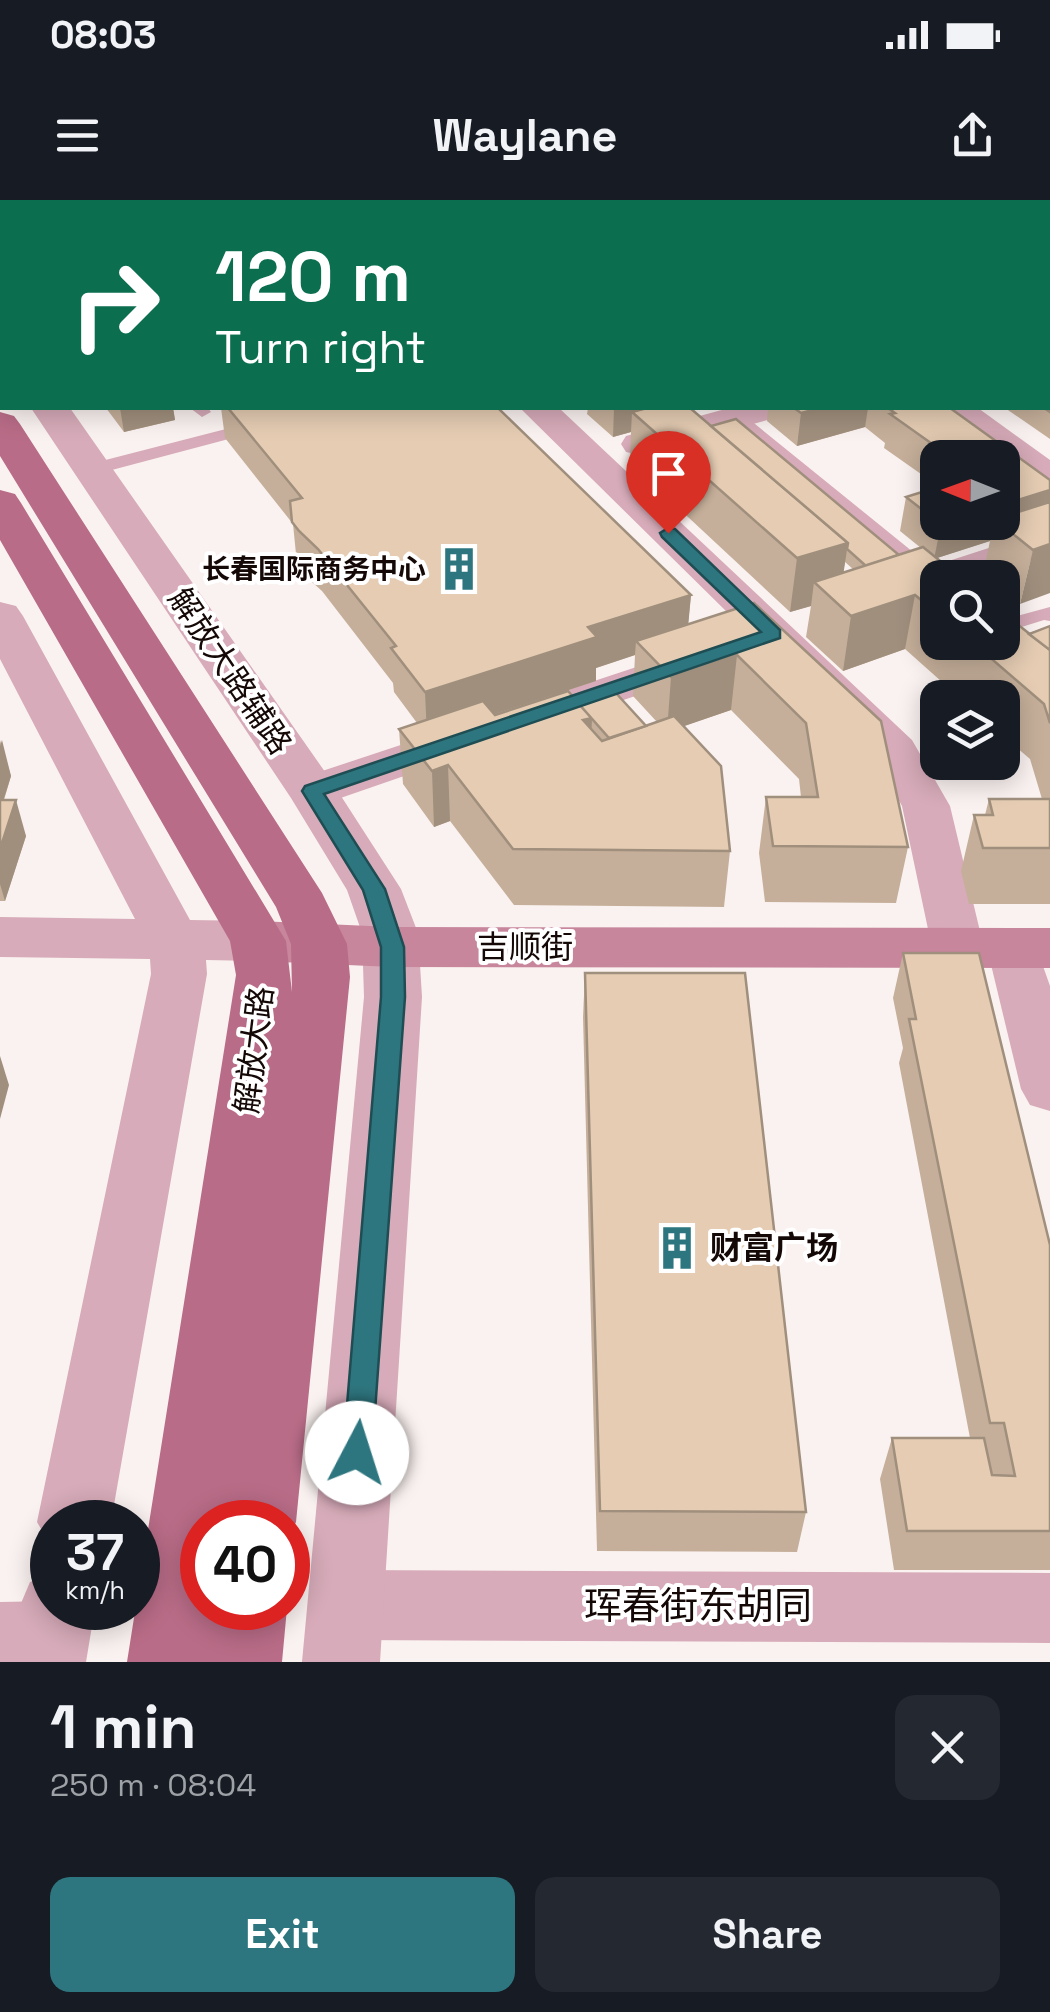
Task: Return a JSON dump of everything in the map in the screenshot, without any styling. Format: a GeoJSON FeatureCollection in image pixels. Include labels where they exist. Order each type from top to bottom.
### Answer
{"type":"FeatureCollection","features":[{"type":"Feature","properties":{"kind":"main road","name":"解放大路"},"geometry":{"type":"LineString","coordinates":[[0,424],[303,906],[319,944],[322,978],[262,1500]]}},
{"type":"Feature","properties":{"kind":"main road","name":"解放大路"},"geometry":{"type":"LineString","coordinates":[[0,503],[258,941],[264,976],[166,1662]]}},
{"type":"Feature","properties":{"kind":"main road","name":"吉顺街"},"geometry":{"type":"LineString","coordinates":[[258,941],[392,947],[1031,948]]}},
{"type":"Feature","properties":{"kind":"main road"},"geometry":{"type":"LineString","coordinates":[[243,1662],[247,1630]]}},
{"type":"Feature","properties":{"kind":"street","name":"解放大路辅路"},"geometry":{"type":"LineString","coordinates":[[52,410],[312,791],[374,889],[392,947],[393,997],[343,1634]]}},
{"type":"Feature","properties":{"kind":"street"},"geometry":{"type":"LineString","coordinates":[[540,410],[590,458],[791,628],[894,751],[926,806],[958,948]]}},
{"type":"Feature","properties":{"kind":"street"},"geometry":{"type":"LineString","coordinates":[[955,410],[1050,478]]}},
{"type":"Feature","properties":{"kind":"street"},"geometry":{"type":"LineString","coordinates":[[590,458],[754,412]]}},
{"type":"Feature","properties":{"kind":"street"},"geometry":{"type":"LineString","coordinates":[[992,560],[1050,540]]}},
{"type":"Feature","properties":{"kind":"street"},"geometry":{"type":"LineString","coordinates":[[880,598],[920,585]]}},
{"type":"Feature","properties":{"kind":"street"},"geometry":{"type":"LineString","coordinates":[[0,616],[171,937],[179,974],[78,1500]]}},
{"type":"Feature","properties":{"kind":"street"},"geometry":{"type":"LineString","coordinates":[[312,791],[791,628]]}},
{"type":"Feature","properties":{"kind":"street","name":"吉顺街"},"geometry":{"type":"LineString","coordinates":[[0,937],[258,941]]}},
{"type":"Feature","properties":{"kind":"street"},"geometry":{"type":"LineString","coordinates":[[1031,948],[1050,1089]]}},
{"type":"Feature","properties":{"kind":"street","name":"珲春街东胡同"},"geometry":{"type":"LineString","coordinates":[[343,1634],[1050,1608]]}},
{"type":"Feature","properties":{"kind":"lane"},"geometry":{"type":"LineString","coordinates":[[754,412],[920,563]]}},
{"type":"Feature","properties":{"kind":"lane"},"geometry":{"type":"LineString","coordinates":[[92,469],[279,421]]}},
{"type":"Feature","properties":{"kind":"lane"},"geometry":{"type":"LineString","coordinates":[[1020,620],[1046,612],[1050,615]]}},
{"type":"Feature","properties":{"kind":"building","name":"长春国际商务中心"},"geometry":{"type":"Polygon","coordinates":[[[230,410],[500,410],[691,595],[588,627],[597,637],[425,692],[391,648],[396,646],[292,522],[290,501],[302,498],[230,410]]]}},
{"type":"Feature","properties":{"kind":"building"},"geometry":{"type":"Polygon","coordinates":[[[692,410],[848,543],[797,558],[632,412],[692,410]]]}},
{"type":"Feature","properties":{"kind":"building"},"geometry":{"type":"Polygon","coordinates":[[[891,410],[953,410],[994,440],[927,440],[890,414],[895,413],[891,410]]]}},
{"type":"Feature","properties":{"kind":"building"},"geometry":{"type":"Polygon","coordinates":[[[736,419],[899,555],[866,566],[847,549],[848,543],[711,426],[736,419]]]}},
{"type":"Feature","properties":{"kind":"building"},"geometry":{"type":"Polygon","coordinates":[[[1020,458],[1050,480],[1050,490],[1020,499],[1020,458]]]}},
{"type":"Feature","properties":{"kind":"building"},"geometry":{"type":"Polygon","coordinates":[[[920,493],[920,508],[906,497],[920,493]]]}},
{"type":"Feature","properties":{"kind":"building"},"geometry":{"type":"Polygon","coordinates":[[[1050,502],[1050,544],[1033,550],[1020,540],[1020,511],[1050,502]]]}},
{"type":"Feature","properties":{"kind":"building"},"geometry":{"type":"Polygon","coordinates":[[[923,547],[939,560],[920,560],[920,599],[915,595],[851,616],[814,582],[923,547]]]}},
{"type":"Feature","properties":{"kind":"building"},"geometry":{"type":"Polygon","coordinates":[[[754,603],[881,721],[908,847],[773,846],[766,797],[818,797],[806,723],[737,655],[671,677],[636,641],[754,603]]]}},
{"type":"Feature","properties":{"kind":"building"},"geometry":{"type":"Polygon","coordinates":[[[1020,626],[1050,650],[1050,723],[1044,704],[993,660],[1020,660],[1020,626]]]}},
{"type":"Feature","properties":{"kind":"building"},"geometry":{"type":"Polygon","coordinates":[[[1050,626],[1050,650],[1029,634],[1050,626]]]}},
{"type":"Feature","properties":{"kind":"building"},"geometry":{"type":"Polygon","coordinates":[[[568,691],[592,718],[583,720],[602,741],[674,716],[721,766],[730,851],[513,849],[448,765],[432,771],[399,729],[483,701],[495,715],[568,691]]]}},
{"type":"Feature","properties":{"kind":"building"},"geometry":{"type":"Polygon","coordinates":[[[615,692],[646,726],[609,738],[579,704],[615,692]]]}},
{"type":"Feature","properties":{"kind":"building"},"geometry":{"type":"Polygon","coordinates":[[[989,799],[1050,799],[1050,848],[983,848],[974,815],[993,815],[989,799]]]}},
{"type":"Feature","properties":{"kind":"building"},"geometry":{"type":"Polygon","coordinates":[[[0,800],[16,800],[0,849],[0,800]]]}},
{"type":"Feature","properties":{"kind":"building"},"geometry":{"type":"Polygon","coordinates":[[[903,953],[979,953],[1050,1245],[1050,1531],[907,1531],[892,1438],[984,1438],[992,1475],[1015,1476],[1004,1423],[990,1423],[909,1019],[916,1019],[903,953]]]}},
{"type":"Feature","properties":{"kind":"building","name":"财富广场"},"geometry":{"type":"Polygon","coordinates":[[[585,973],[745,973],[806,1512],[600,1511],[585,973]]]}},
{"type":"Feature","properties":{"kind":"place","name":"长春国际商务中心"},"geometry":{"type":"Point","coordinates":[459,569]}},
{"type":"Feature","properties":{"kind":"place","name":"财富广场"},"geometry":{"type":"Point","coordinates":[677,1248]}},
{"type":"Feature","properties":{"kind":"route"},"geometry":{"type":"LineString","coordinates":[[357,1453],[393,997],[392,947],[374,889],[312,791],[774,634],[668,533]]}}]}
